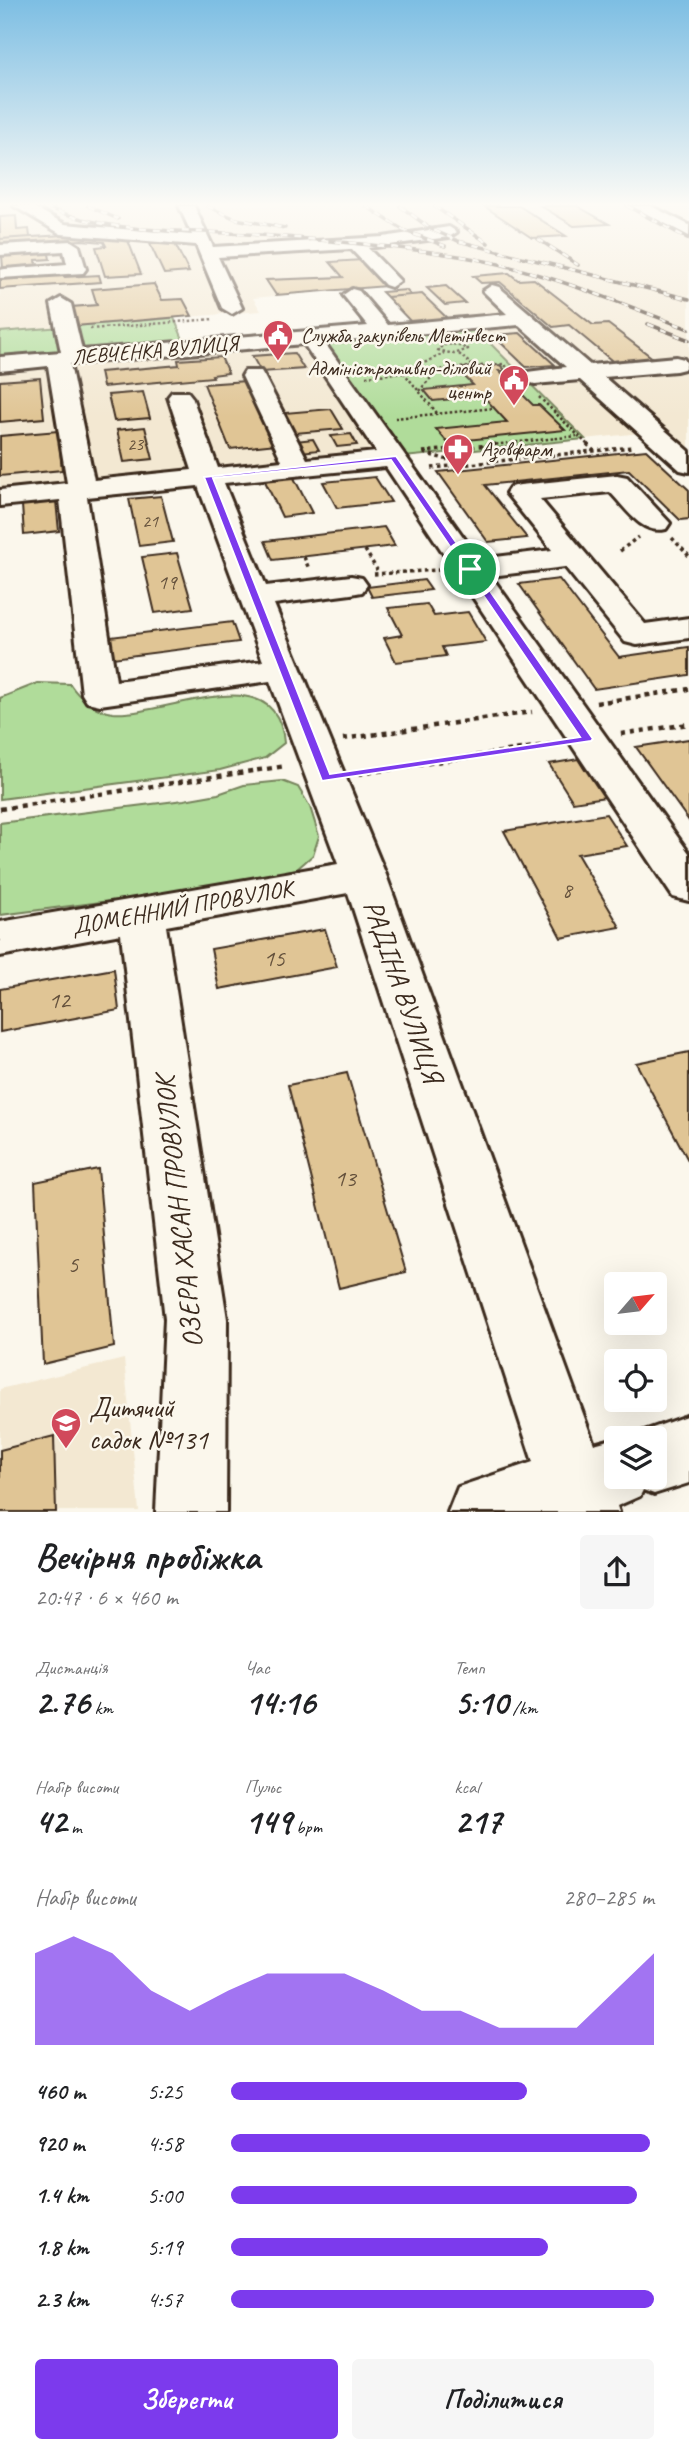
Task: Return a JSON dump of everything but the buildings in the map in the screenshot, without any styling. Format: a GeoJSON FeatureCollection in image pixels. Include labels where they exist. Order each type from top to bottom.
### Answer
{"type":"FeatureCollection","features":[{"type":"Feature","properties":{"kind":"street"},"geometry":{"type":"LineString","coordinates":[[231,277],[234,313],[247,342]]}},
{"type":"Feature","properties":{"kind":"street"},"geometry":{"type":"LineString","coordinates":[[387,277],[391,281]]}},
{"type":"Feature","properties":{"kind":"street"},"geometry":{"type":"LineString","coordinates":[[492,291],[688,463]]}},
{"type":"Feature","properties":{"kind":"street"},"geometry":{"type":"LineString","coordinates":[[352,295],[383,331]]}},
{"type":"Feature","properties":{"kind":"street"},"geometry":{"type":"LineString","coordinates":[[61,304],[67,331],[66,358],[77,490],[100,694],[284,669]]}},
{"type":"Feature","properties":{"kind":"street","name":"ЛЕВЧЕНКА ВУЛИЦЯ"},"geometry":{"type":"LineString","coordinates":[[0,364],[524,319]]}},
{"type":"Feature","properties":{"kind":"street"},"geometry":{"type":"LineString","coordinates":[[310,337],[368,421],[414,455],[470,569],[688,885]]}},
{"type":"Feature","properties":{"kind":"street"},"geometry":{"type":"LineString","coordinates":[[535,377],[676,364],[660,352]]}},
{"type":"Feature","properties":{"kind":"street"},"geometry":{"type":"LineString","coordinates":[[253,376],[298,467]]}},
{"type":"Feature","properties":{"kind":"street","name":"РАДІНА ВУЛИЦЯ"},"geometry":{"type":"LineString","coordinates":[[180,397],[208,477],[284,669],[308,763],[364,875],[591,1490]]}},
{"type":"Feature","properties":{"kind":"street"},"geometry":{"type":"LineString","coordinates":[[0,498],[414,455]]}},
{"type":"Feature","properties":{"kind":"street"},"geometry":{"type":"LineString","coordinates":[[646,530],[617,483],[520,494],[637,635],[689,628]]}},
{"type":"Feature","properties":{"kind":"street"},"geometry":{"type":"LineString","coordinates":[[470,569],[572,557]]}},
{"type":"Feature","properties":{"kind":"street"},"geometry":{"type":"LineString","coordinates":[[255,597],[365,579]]}},
{"type":"Feature","properties":{"kind":"street","name":"ДОМЕННИЙ ПРОВУЛОК"},"geometry":{"type":"LineString","coordinates":[[0,939],[364,875]]}},
{"type":"Feature","properties":{"kind":"street","name":"ОЗЕРА ХАСАН ПРОВУЛОК"},"geometry":{"type":"LineString","coordinates":[[141,914],[196,1320],[191,1511]]}},
{"type":"Feature","properties":{"kind":"street"},"geometry":{"type":"LineString","coordinates":[[667,1456],[689,1449]]}},
{"type":"Feature","properties":{"kind":"street"},"geometry":{"type":"LineString","coordinates":[[484,1511],[591,1490]]}},
{"type":"Feature","properties":{"kind":"path"},"geometry":{"type":"LineString","coordinates":[[67,331],[234,313]]}},
{"type":"Feature","properties":{"kind":"path"},"geometry":{"type":"LineString","coordinates":[[444,353],[438,348],[447,344]]}},
{"type":"Feature","properties":{"kind":"path"},"geometry":{"type":"LineString","coordinates":[[404,373],[444,353],[458,354],[473,366]]}},
{"type":"Feature","properties":{"kind":"path"},"geometry":{"type":"LineString","coordinates":[[366,376],[504,364]]}},
{"type":"Feature","properties":{"kind":"path"},"geometry":{"type":"LineString","coordinates":[[419,391],[438,370]]}},
{"type":"Feature","properties":{"kind":"path"},"geometry":{"type":"LineString","coordinates":[[404,373],[438,414]]}},
{"type":"Feature","properties":{"kind":"path"},"geometry":{"type":"LineString","coordinates":[[368,421],[495,408]]}},
{"type":"Feature","properties":{"kind":"path"},"geometry":{"type":"LineString","coordinates":[[414,455],[578,436],[594,451]]}},
{"type":"Feature","properties":{"kind":"path"},"geometry":{"type":"LineString","coordinates":[[424,468],[666,444]]}},
{"type":"Feature","properties":{"kind":"path"},"geometry":{"type":"LineString","coordinates":[[414,455],[463,464]]}},
{"type":"Feature","properties":{"kind":"path"},"geometry":{"type":"LineString","coordinates":[[620,551],[646,530]]}},
{"type":"Feature","properties":{"kind":"path"},"geometry":{"type":"LineString","coordinates":[[683,550],[689,549]]}},
{"type":"Feature","properties":{"kind":"path"},"geometry":{"type":"LineString","coordinates":[[365,550],[365,579]]}},
{"type":"Feature","properties":{"kind":"path"},"geometry":{"type":"LineString","coordinates":[[308,763],[566,707],[689,689]]}},
{"type":"Feature","properties":{"kind":"path"},"geometry":{"type":"LineString","coordinates":[[0,809],[308,763],[587,739],[689,724]]}},
{"type":"Feature","properties":{"kind":"shaded area"},"geometry":{"type":"Polygon","coordinates":[[[0,277],[689,277],[689,448],[668,430],[585,439],[473,326],[413,325],[382,292],[392,291],[387,286],[253,298],[261,311],[0,332],[0,277]]]}},
{"type":"Feature","properties":{"kind":"shaded area"},"geometry":{"type":"Polygon","coordinates":[[[311,338],[394,458],[0,498],[0,365],[311,338]]]}},
{"type":"Feature","properties":{"kind":"shaded area","name":"Дитячий садок №131"},"geometry":{"type":"Polygon","coordinates":[[[124,1359],[139,1511],[0,1511],[0,1389],[124,1359]]]}},
{"type":"Feature","properties":{"kind":"green space"},"geometry":{"type":"Polygon","coordinates":[[[174,318],[186,346],[0,362],[0,332],[174,318]]]}},
{"type":"Feature","properties":{"kind":"green space"},"geometry":{"type":"Polygon","coordinates":[[[473,326],[585,439],[394,458],[312,339],[473,326]]]}},
{"type":"Feature","properties":{"kind":"green space"},"geometry":{"type":"Polygon","coordinates":[[[38,683],[70,684],[88,703],[113,713],[135,712],[216,696],[241,696],[262,702],[277,717],[284,743],[265,758],[220,770],[0,799],[0,698],[38,683]]]}},
{"type":"Feature","properties":{"kind":"green space"},"geometry":{"type":"Polygon","coordinates":[[[282,781],[298,787],[310,807],[319,836],[313,855],[297,869],[156,895],[0,915],[0,823],[184,800],[218,794],[244,785],[282,781]]]}},
{"type":"Feature","properties":{"kind":"railway"},"geometry":{"type":"LineString","coordinates":[[543,277],[689,329]]}},
{"type":"Feature","properties":{"kind":"railway"},"geometry":{"type":"LineString","coordinates":[[600,277],[689,299]]}},
{"type":"Feature","properties":{"kind":"railway"},"geometry":{"type":"LineString","coordinates":[[648,324],[689,340]]}},
{"type":"Feature","properties":{"kind":"place","name":"Служба закупівель Метінвест"},"geometry":{"type":"Point","coordinates":[278,362]}},
{"type":"Feature","properties":{"kind":"place","name":"Адміністративно-діловий центр"},"geometry":{"type":"Point","coordinates":[514,407]}},
{"type":"Feature","properties":{"kind":"place","name":"Азовфарм"},"geometry":{"type":"Point","coordinates":[458,476]}},
{"type":"Feature","properties":{"kind":"place","name":"Дитячий садок №131"},"geometry":{"type":"Point","coordinates":[66,1450]}},
{"type":"Feature","properties":{"kind":"route"},"geometry":{"type":"LineString","coordinates":[[394,458],[470,569],[587,739],[326,778],[208,477],[394,458]]}}]}
